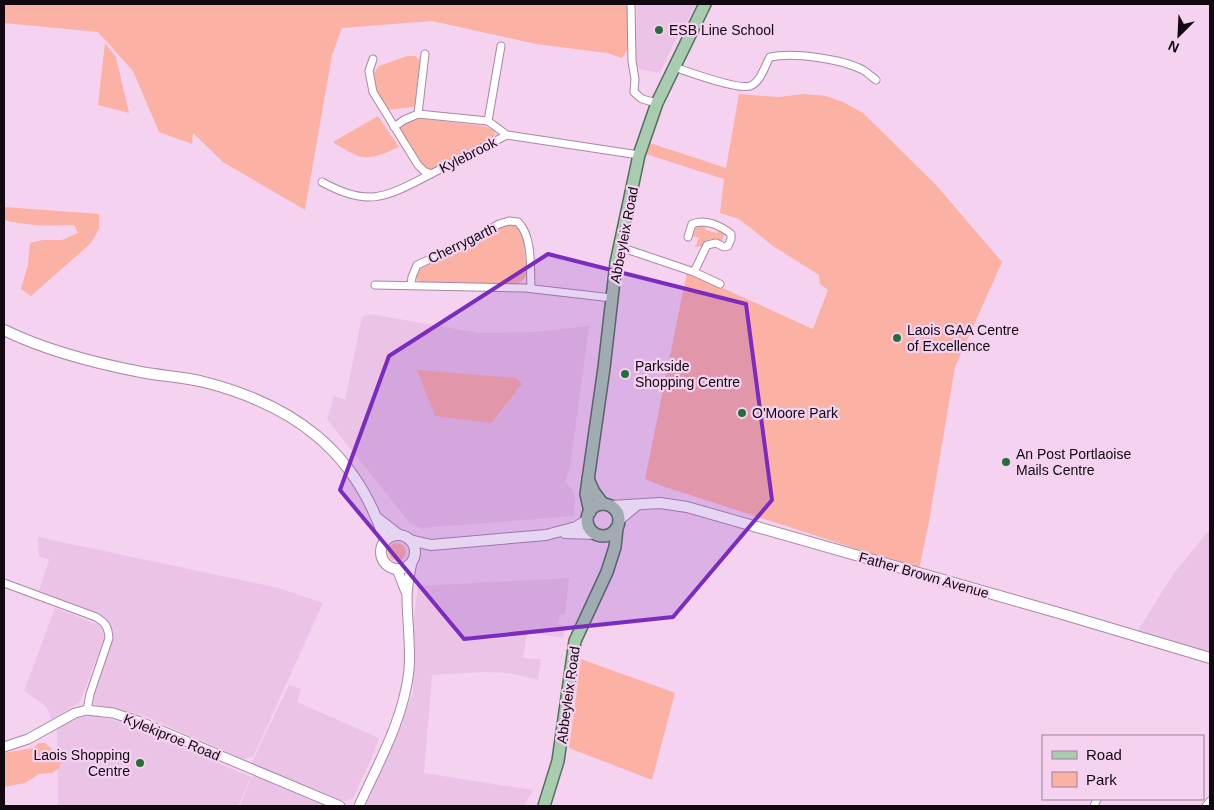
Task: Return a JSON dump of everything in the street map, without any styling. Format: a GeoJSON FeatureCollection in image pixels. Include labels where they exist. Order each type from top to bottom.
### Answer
{"type":"FeatureCollection","features":[{"type":"Feature","properties":{"kind":"main road","name":"Abbeyleix Road"},"geometry":{"type":"LineString","coordinates":[[588,516],[586,494],[612,298],[620,247],[639,155],[657,104],[705,4]]}},
{"type":"Feature","properties":{"kind":"main road"},"geometry":{"type":"LineString","coordinates":[[4,330],[17,338]]}},
{"type":"Feature","properties":{"kind":"main road"},"geometry":{"type":"LineString","coordinates":[[4,336],[17,338],[76,358],[140,372],[203,382],[252,397],[276,408],[312,431],[333,451],[353,475],[377,518],[385,541]]}},
{"type":"Feature","properties":{"kind":"main road"},"geometry":{"type":"LineString","coordinates":[[588,479],[594,492],[617,512],[618,524]]}},
{"type":"Feature","properties":{"kind":"main road","name":"Father Brown Avenue"},"geometry":{"type":"LineString","coordinates":[[607,505],[660,503],[687,507],[1210,658]]}},
{"type":"Feature","properties":{"kind":"main road"},"geometry":{"type":"LineString","coordinates":[[560,532],[576,527],[588,516],[595,506],[607,505]]}},
{"type":"Feature","properties":{"kind":"main road"},"geometry":{"type":"LineString","coordinates":[[377,518],[399,535],[431,545],[560,532],[608,535],[637,505]]}},
{"type":"Feature","properties":{"kind":"main road"},"geometry":{"type":"LineString","coordinates":[[588,516],[590,528],[607,547],[610,560]]}},
{"type":"Feature","properties":{"kind":"main road","name":"Abbeyleix Road"},"geometry":{"type":"LineString","coordinates":[[544,806],[559,755],[575,640],[602,585],[615,547],[618,524]]}},
{"type":"Feature","properties":{"kind":"main road"},"geometry":{"type":"LineString","coordinates":[[399,535],[391,536],[385,541],[381,549],[382,557],[386,564],[397,569],[405,567],[413,558],[431,545]]}},
{"type":"Feature","properties":{"kind":"main road"},"geometry":{"type":"LineString","coordinates":[[410,540],[414,547],[413,558]]}},
{"type":"Feature","properties":{"kind":"street"},"geometry":{"type":"LineString","coordinates":[[632,4],[634,92],[642,99],[657,104]]}},
{"type":"Feature","properties":{"kind":"street"},"geometry":{"type":"LineString","coordinates":[[488,121],[501,46]]}},
{"type":"Feature","properties":{"kind":"street"},"geometry":{"type":"LineString","coordinates":[[418,114],[425,54]]}},
{"type":"Feature","properties":{"kind":"street"},"geometry":{"type":"LineString","coordinates":[[674,66],[736,86],[750,86],[759,79],[770,57],[792,55],[840,62],[862,70],[876,80]]}},
{"type":"Feature","properties":{"kind":"street","name":"Kylebrook"},"geometry":{"type":"LineString","coordinates":[[373,59],[369,71],[373,92],[418,165],[424,171],[431,174],[507,135],[639,155]]}},
{"type":"Feature","properties":{"kind":"street"},"geometry":{"type":"LineString","coordinates":[[394,127],[418,114],[488,121],[507,135]]}},
{"type":"Feature","properties":{"kind":"street"},"geometry":{"type":"LineString","coordinates":[[322,182],[355,196],[377,197],[394,192],[431,174]]}},
{"type":"Feature","properties":{"kind":"street","name":"Cherrygarth"},"geometry":{"type":"LineString","coordinates":[[411,285],[412,276],[417,265],[509,221],[518,222],[525,228],[532,288]]}},
{"type":"Feature","properties":{"kind":"street"},"geometry":{"type":"LineString","coordinates":[[688,237],[692,224],[704,221],[731,234],[728,246],[716,243],[707,245],[694,272]]}},
{"type":"Feature","properties":{"kind":"street"},"geometry":{"type":"LineString","coordinates":[[620,247],[694,272],[720,284]]}},
{"type":"Feature","properties":{"kind":"street","name":"Cherrygarth"},"geometry":{"type":"LineString","coordinates":[[375,285],[532,288],[612,298]]}},
{"type":"Feature","properties":{"kind":"street"},"geometry":{"type":"LineString","coordinates":[[359,806],[386,747],[402,705],[409,669],[410,641],[407,595],[413,558]]}},
{"type":"Feature","properties":{"kind":"street"},"geometry":{"type":"LineString","coordinates":[[397,569],[407,595]]}},
{"type":"Feature","properties":{"kind":"street"},"geometry":{"type":"LineString","coordinates":[[4,583],[96,617],[104,622],[109,638],[90,694],[87,710]]}},
{"type":"Feature","properties":{"kind":"street","name":"Kylekiproe Road"},"geometry":{"type":"LineString","coordinates":[[4,747],[28,739],[75,713],[87,710],[113,713],[138,721],[340,806]]}},
{"type":"Feature","properties":{"kind":"street"},"geometry":{"type":"LineString","coordinates":[[1206,806],[1210,802]]}},
{"type":"Feature","properties":{"kind":"highlighted area"},"geometry":{"type":"Polygon","coordinates":[[[548,254],[746,304],[772,500],[673,617],[464,639],[340,490],[389,356],[548,254]]]}},
{"type":"Feature","properties":{"kind":"shaded area","name":"ESB Line School"},"geometry":{"type":"Polygon","coordinates":[[[637,4],[697,4],[674,43],[660,73],[640,69],[635,63],[637,4]]]}},
{"type":"Feature","properties":{"kind":"shaded area"},"geometry":{"type":"Polygon","coordinates":[[[370,314],[479,333],[534,332],[589,326],[570,467],[565,482],[573,490],[575,498],[574,516],[421,528],[409,522],[327,419],[334,396],[345,400],[362,317],[370,314]]]}},
{"type":"Feature","properties":{"kind":"shaded area"},"geometry":{"type":"Polygon","coordinates":[[[1210,529],[1210,654],[1137,632],[1174,573],[1210,529]]]}},
{"type":"Feature","properties":{"kind":"shaded area"},"geometry":{"type":"Polygon","coordinates":[[[38,537],[279,588],[323,603],[253,757],[243,759],[140,714],[94,704],[92,698],[111,636],[108,622],[96,613],[39,591],[49,560],[39,556],[38,537]]]}},
{"type":"Feature","properties":{"kind":"shaded area"},"geometry":{"type":"Polygon","coordinates":[[[569,578],[565,614],[560,615],[558,623],[565,628],[563,638],[527,632],[523,658],[541,659],[538,680],[509,673],[484,672],[432,675],[424,773],[533,790],[524,806],[366,806],[413,693],[414,616],[418,586],[569,578]]]}},
{"type":"Feature","properties":{"kind":"shaded area"},"geometry":{"type":"Polygon","coordinates":[[[55,608],[100,625],[104,638],[80,702],[52,720],[46,706],[24,691],[55,608]]]}},
{"type":"Feature","properties":{"kind":"shaded area"},"geometry":{"type":"Polygon","coordinates":[[[289,685],[301,689],[297,702],[379,738],[353,798],[346,801],[331,798],[251,764],[289,685]]]}},
{"type":"Feature","properties":{"kind":"shaded area","name":"Laois Shopping Centre"},"geometry":{"type":"Polygon","coordinates":[[[92,715],[122,722],[251,777],[238,806],[58,806],[57,729],[66,721],[92,715]]]}},
{"type":"Feature","properties":{"kind":"shaded area"},"geometry":{"type":"Polygon","coordinates":[[[252,776],[256,776],[324,806],[240,806],[252,776]]]}},
{"type":"Feature","properties":{"kind":"green space"},"geometry":{"type":"Polygon","coordinates":[[[4,4],[628,4],[628,49],[622,58],[607,53],[536,44],[432,21],[342,28],[332,55],[305,210],[223,162],[193,133],[192,144],[159,132],[133,71],[98,32],[4,23],[4,4]]]}},
{"type":"Feature","properties":{"kind":"green space"},"geometry":{"type":"Polygon","coordinates":[[[105,43],[116,57],[129,113],[98,105],[105,43]]]}},
{"type":"Feature","properties":{"kind":"green space"},"geometry":{"type":"Polygon","coordinates":[[[407,56],[415,56],[420,60],[415,105],[413,107],[387,110],[376,91],[374,73],[379,66],[407,56]]]}},
{"type":"Feature","properties":{"kind":"green space","name":"Laois GAA Centre of Excellence"},"geometry":{"type":"Polygon","coordinates":[[[739,94],[779,97],[804,94],[826,96],[843,102],[863,113],[936,185],[1002,262],[955,367],[919,569],[645,479],[687,272],[813,329],[828,290],[820,284],[819,275],[773,246],[739,219],[720,213],[724,179],[646,154],[650,143],[726,168],[739,94]]]}},
{"type":"Feature","properties":{"kind":"green space"},"geometry":{"type":"Polygon","coordinates":[[[378,116],[399,147],[379,155],[365,157],[351,153],[333,142],[378,116]]]}},
{"type":"Feature","properties":{"kind":"green space"},"geometry":{"type":"Polygon","coordinates":[[[415,118],[484,126],[494,130],[495,135],[492,140],[432,169],[426,167],[417,159],[398,130],[415,118]]]}},
{"type":"Feature","properties":{"kind":"green space"},"geometry":{"type":"Polygon","coordinates":[[[4,207],[99,214],[99,229],[91,243],[31,296],[21,289],[28,264],[30,243],[43,240],[62,240],[78,233],[74,225],[39,225],[4,220],[4,207]]]}},
{"type":"Feature","properties":{"kind":"green space"},"geometry":{"type":"Polygon","coordinates":[[[507,224],[518,226],[523,235],[527,274],[517,284],[422,282],[417,280],[416,277],[420,269],[507,224]]]}},
{"type":"Feature","properties":{"kind":"green space"},"geometry":{"type":"Polygon","coordinates":[[[697,224],[706,225],[705,230],[717,233],[719,229],[725,233],[721,242],[710,239],[705,241],[702,246],[695,247],[699,238],[693,236],[697,224]]]}},
{"type":"Feature","properties":{"kind":"green space"},"geometry":{"type":"Polygon","coordinates":[[[417,370],[516,378],[522,384],[491,423],[435,416],[417,370]]]}},
{"type":"Feature","properties":{"kind":"green space"},"geometry":{"type":"Polygon","coordinates":[[[393,543],[401,543],[406,548],[404,559],[393,561],[388,556],[388,548],[393,543]]]}},
{"type":"Feature","properties":{"kind":"green space"},"geometry":{"type":"Polygon","coordinates":[[[581,659],[675,693],[652,780],[569,748],[581,659]]]}},
{"type":"Feature","properties":{"kind":"green space"},"geometry":{"type":"Polygon","coordinates":[[[39,743],[45,743],[57,754],[61,762],[59,768],[52,773],[39,774],[25,783],[4,787],[4,753],[33,748],[39,743]]]}},
{"type":"Feature","properties":{"kind":"place","name":"ESB Line School"},"geometry":{"type":"Point","coordinates":[659,30]}},
{"type":"Feature","properties":{"kind":"place","name":"Laois GAA Centre of Excellence"},"geometry":{"type":"Point","coordinates":[897,338]}},
{"type":"Feature","properties":{"kind":"place","name":"Parkside Shopping Centre"},"geometry":{"type":"Point","coordinates":[625,374]}},
{"type":"Feature","properties":{"kind":"place","name":"O'Moore Park"},"geometry":{"type":"Point","coordinates":[742,413]}},
{"type":"Feature","properties":{"kind":"place","name":"An Post Portlaoise Mails Centre"},"geometry":{"type":"Point","coordinates":[1006,462]}},
{"type":"Feature","properties":{"kind":"place","name":"Laois Shopping Centre"},"geometry":{"type":"Point","coordinates":[140,763]}}]}
